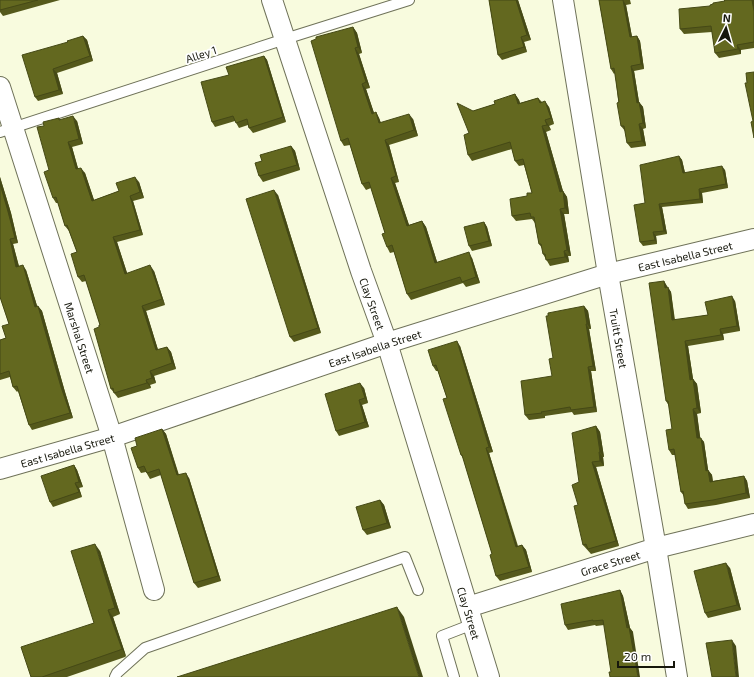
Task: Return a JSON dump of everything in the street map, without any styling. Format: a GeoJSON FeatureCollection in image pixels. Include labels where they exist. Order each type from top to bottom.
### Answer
{"type":"FeatureCollection","features":[{"type":"Feature","properties":{"kind":"street","name":"Clay Street"},"geometry":{"type":"LineString","coordinates":[[272,0],[387,344],[489,677]]}},
{"type":"Feature","properties":{"kind":"street","name":"Truitt Street"},"geometry":{"type":"LineString","coordinates":[[563,0],[677,677]]}},
{"type":"Feature","properties":{"kind":"street","name":"Marshal Street"},"geometry":{"type":"LineString","coordinates":[[0,87],[7,130],[112,437],[154,590]]}},
{"type":"Feature","properties":{"kind":"street","name":"East Isabella Street"},"geometry":{"type":"LineString","coordinates":[[0,469],[112,437],[387,344],[608,274],[754,239]]}},
{"type":"Feature","properties":{"kind":"street","name":"Grace Street"},"geometry":{"type":"LineString","coordinates":[[470,616],[656,548],[754,524]]}},
{"type":"Feature","properties":{"kind":"lane","name":"Alley 1"},"geometry":{"type":"LineString","coordinates":[[7,130],[284,39],[409,0]]}},
{"type":"Feature","properties":{"kind":"lane"},"geometry":{"type":"LineString","coordinates":[[115,677],[145,648],[405,557],[418,590]]}},
{"type":"Feature","properties":{"kind":"lane"},"geometry":{"type":"LineString","coordinates":[[454,677],[442,636],[470,616]]}},
{"type":"Feature","properties":{"kind":"building"},"geometry":{"type":"Polygon","coordinates":[[[0,0],[38,0],[0,10],[0,0]]]}},
{"type":"Feature","properties":{"kind":"building"},"geometry":{"type":"Polygon","coordinates":[[[489,0],[516,0],[527,35],[521,37],[524,47],[498,55],[489,0]]]}},
{"type":"Feature","properties":{"kind":"building"},"geometry":{"type":"Polygon","coordinates":[[[599,0],[623,0],[630,37],[637,36],[641,64],[631,66],[637,103],[639,102],[643,123],[639,124],[642,141],[627,143],[624,126],[621,126],[617,103],[619,102],[614,68],[611,69],[599,0]]]}},
{"type":"Feature","properties":{"kind":"building"},"geometry":{"type":"Polygon","coordinates":[[[724,0],[752,0],[754,11],[754,42],[737,45],[738,49],[715,53],[711,26],[680,29],[679,9],[710,6],[713,3],[725,1],[724,0]]]}},
{"type":"Feature","properties":{"kind":"building"},"geometry":{"type":"Polygon","coordinates":[[[353,27],[358,47],[355,48],[366,82],[362,84],[372,114],[376,112],[379,123],[409,114],[414,130],[385,140],[396,176],[391,178],[407,226],[422,221],[435,263],[469,252],[476,277],[462,282],[460,277],[407,294],[392,245],[387,247],[382,234],[385,233],[369,182],[362,184],[348,138],[341,141],[311,41],[316,39],[316,37],[353,27]]]}},
{"type":"Feature","properties":{"kind":"building"},"geometry":{"type":"Polygon","coordinates":[[[83,36],[90,56],[53,69],[59,90],[35,97],[22,55],[68,42],[67,41],[83,36]]]}},
{"type":"Feature","properties":{"kind":"building"},"geometry":{"type":"Polygon","coordinates":[[[264,56],[283,117],[249,128],[247,119],[236,123],[233,116],[212,122],[201,82],[229,75],[226,67],[264,56]]]}},
{"type":"Feature","properties":{"kind":"building"},"geometry":{"type":"Polygon","coordinates":[[[754,72],[754,138],[751,122],[753,121],[745,83],[747,83],[746,73],[754,72]]]}},
{"type":"Feature","properties":{"kind":"building"},"geometry":{"type":"Polygon","coordinates":[[[515,94],[518,104],[538,98],[540,103],[545,101],[551,118],[545,120],[547,125],[542,126],[560,192],[563,191],[565,208],[560,209],[567,250],[564,251],[565,257],[546,260],[541,244],[539,244],[534,217],[531,217],[530,213],[512,216],[510,199],[527,196],[527,193],[532,193],[523,159],[515,161],[510,142],[468,155],[464,135],[469,133],[457,103],[473,111],[495,104],[494,101],[515,94]]]}},
{"type":"Feature","properties":{"kind":"building"},"geometry":{"type":"Polygon","coordinates":[[[73,116],[79,139],[68,142],[76,169],[81,168],[92,201],[119,191],[116,183],[135,177],[140,192],[130,196],[140,230],[113,237],[125,274],[150,265],[162,299],[142,306],[156,350],[167,347],[172,363],[150,371],[152,378],[146,380],[147,383],[114,393],[113,388],[111,389],[94,329],[100,325],[84,275],[78,277],[71,254],[77,252],[67,225],[65,226],[56,197],[53,198],[44,172],[49,170],[37,127],[44,126],[43,122],[73,116]]]}},
{"type":"Feature","properties":{"kind":"building"},"geometry":{"type":"Polygon","coordinates":[[[291,146],[297,165],[259,176],[255,163],[262,161],[260,155],[291,146]]]}},
{"type":"Feature","properties":{"kind":"building"},"geometry":{"type":"Polygon","coordinates":[[[679,156],[683,173],[722,166],[726,184],[699,189],[700,199],[659,204],[664,231],[653,232],[655,240],[640,242],[634,205],[645,203],[640,165],[679,156]]]}},
{"type":"Feature","properties":{"kind":"building"},"geometry":{"type":"Polygon","coordinates":[[[0,184],[15,238],[10,239],[16,267],[23,265],[35,307],[38,306],[70,413],[29,425],[17,386],[13,387],[9,371],[0,374],[0,340],[6,338],[2,326],[9,324],[0,297],[0,184]]]}},
{"type":"Feature","properties":{"kind":"building"},"geometry":{"type":"Polygon","coordinates":[[[274,190],[318,328],[290,337],[246,199],[274,190]]]}},
{"type":"Feature","properties":{"kind":"building"},"geometry":{"type":"Polygon","coordinates":[[[484,222],[489,241],[469,246],[464,227],[484,222]]]}},
{"type":"Feature","properties":{"kind":"building"},"geometry":{"type":"Polygon","coordinates":[[[664,281],[665,288],[668,287],[672,320],[708,315],[705,302],[732,296],[737,326],[720,329],[721,335],[685,341],[690,380],[693,379],[697,408],[693,409],[697,438],[701,438],[706,471],[708,470],[710,482],[744,476],[746,493],[685,504],[683,491],[681,492],[674,449],[669,450],[666,430],[672,429],[668,401],[666,401],[649,283],[664,281]]]}},
{"type":"Feature","properties":{"kind":"building"},"geometry":{"type":"Polygon","coordinates":[[[584,306],[593,366],[588,367],[594,407],[571,410],[570,407],[525,415],[521,381],[552,376],[549,359],[553,358],[546,316],[548,316],[548,313],[584,306]]]}},
{"type":"Feature","properties":{"kind":"building"},"geometry":{"type":"Polygon","coordinates":[[[457,341],[489,447],[486,448],[516,547],[522,545],[529,567],[496,576],[490,555],[492,554],[462,455],[443,399],[447,398],[436,365],[433,366],[428,350],[457,341]]]}},
{"type":"Feature","properties":{"kind":"building"},"geometry":{"type":"Polygon","coordinates":[[[360,383],[365,398],[359,400],[365,422],[336,431],[325,394],[360,383]]]}},
{"type":"Feature","properties":{"kind":"building"},"geometry":{"type":"Polygon","coordinates":[[[596,426],[600,461],[592,462],[616,541],[588,549],[586,544],[583,545],[574,506],[578,505],[572,485],[579,482],[572,433],[596,426]]]}},
{"type":"Feature","properties":{"kind":"building"},"geometry":{"type":"Polygon","coordinates":[[[162,429],[177,475],[186,473],[218,576],[194,583],[159,469],[147,473],[144,466],[138,468],[131,448],[137,446],[135,438],[162,429]]]}},
{"type":"Feature","properties":{"kind":"building"},"geometry":{"type":"Polygon","coordinates":[[[74,465],[79,482],[75,483],[79,492],[50,502],[41,476],[74,465]]]}},
{"type":"Feature","properties":{"kind":"building"},"geometry":{"type":"Polygon","coordinates":[[[380,500],[387,523],[363,530],[356,507],[380,500]]]}},
{"type":"Feature","properties":{"kind":"building"},"geometry":{"type":"Polygon","coordinates":[[[95,544],[115,608],[108,610],[122,649],[42,677],[31,677],[21,647],[94,623],[71,551],[95,544]]]}},
{"type":"Feature","properties":{"kind":"building"},"geometry":{"type":"Polygon","coordinates":[[[726,563],[737,605],[705,613],[694,571],[726,563]]]}},
{"type":"Feature","properties":{"kind":"building"},"geometry":{"type":"Polygon","coordinates":[[[620,590],[627,628],[629,627],[638,677],[610,677],[609,672],[611,672],[603,620],[593,620],[565,625],[561,604],[620,590]]]}},
{"type":"Feature","properties":{"kind":"building"},"geometry":{"type":"Polygon","coordinates":[[[397,607],[419,677],[177,677],[397,607]]]}},
{"type":"Feature","properties":{"kind":"building"},"geometry":{"type":"Polygon","coordinates":[[[732,640],[736,677],[712,677],[706,643],[732,640]]]}}]}
